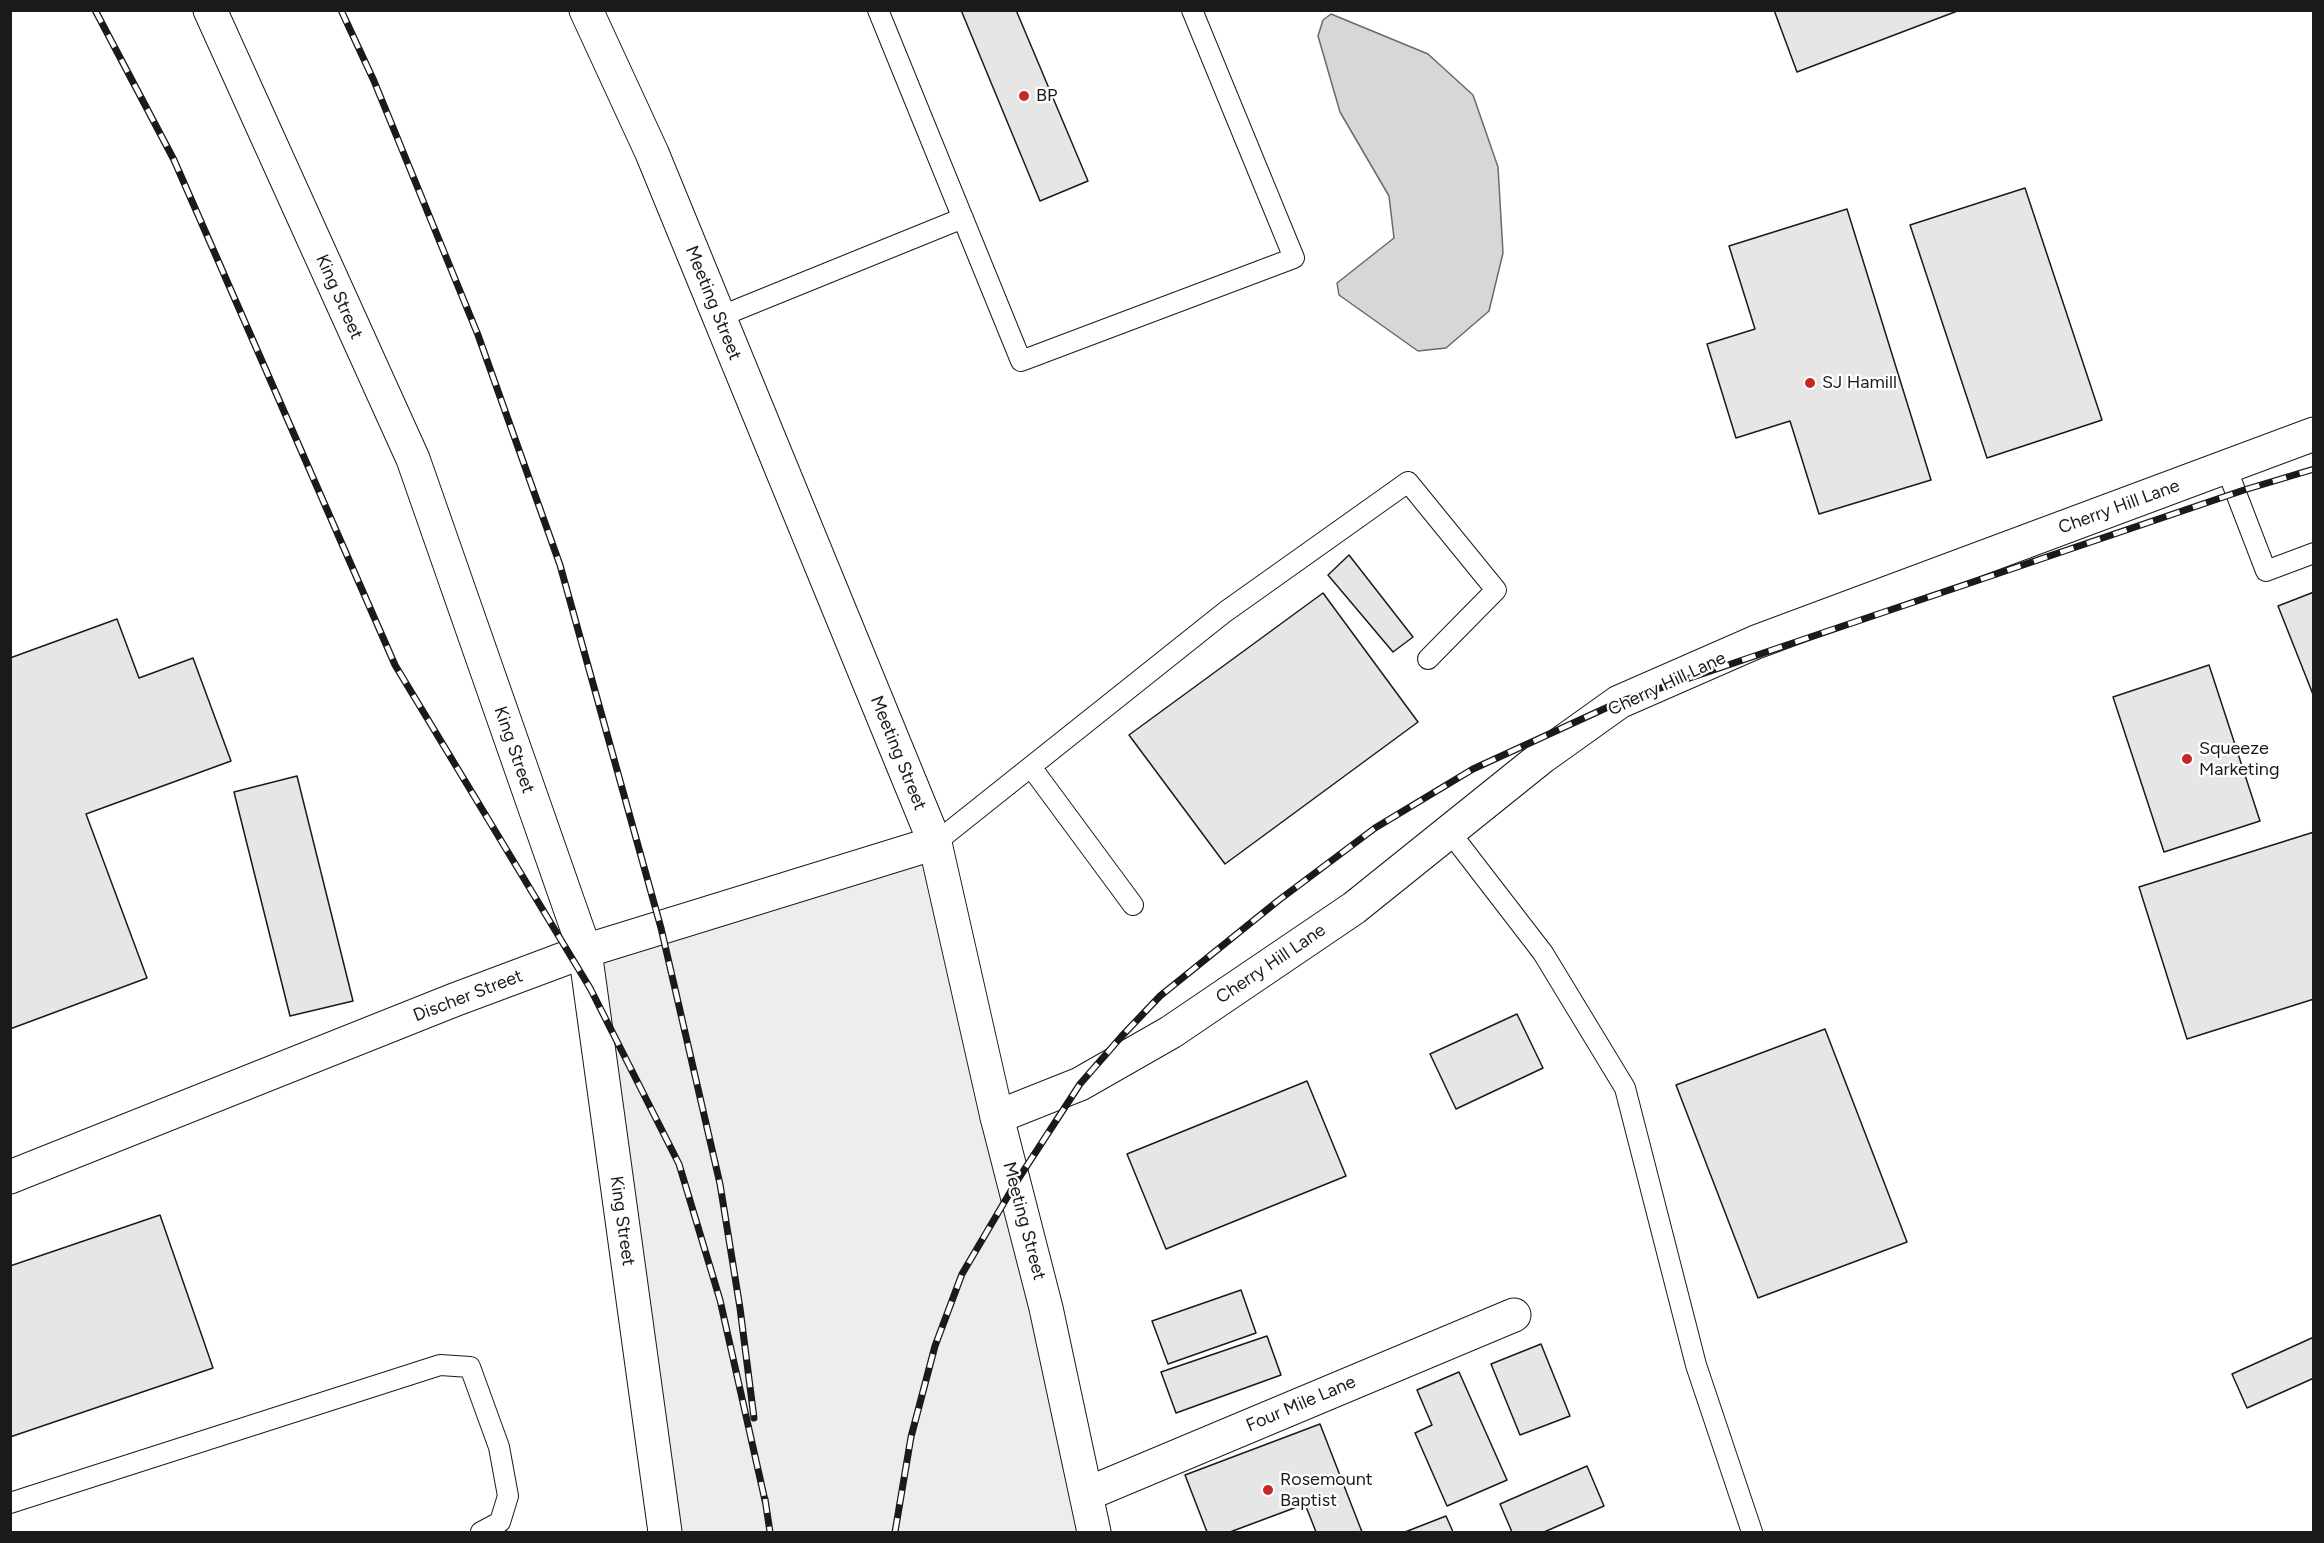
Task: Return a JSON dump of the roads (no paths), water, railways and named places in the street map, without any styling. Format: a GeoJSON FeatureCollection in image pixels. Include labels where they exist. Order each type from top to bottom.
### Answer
{"type":"FeatureCollection","features":[{"type":"Feature","properties":{"kind":"main road","name":"King Street"},"geometry":{"type":"LineString","coordinates":[[210,10],[413,459],[585,951],[665,1533]]}},
{"type":"Feature","properties":{"kind":"main road","name":"Meeting Street"},"geometry":{"type":"LineString","coordinates":[[586,10],[652,153],[935,843],[997,1117],[1047,1308],[1094,1533]]}},
{"type":"Feature","properties":{"kind":"main road","name":"Cherry Hill Lane"},"geometry":{"type":"LineString","coordinates":[[997,1117],[1080,1084],[1171,1032],[1354,908],[1542,757],[1619,702],[1756,642],[2313,434]]}},
{"type":"Feature","properties":{"kind":"main road","name":"Discher Street"},"geometry":{"type":"LineString","coordinates":[[10,1177],[432,1009],[585,951],[935,843]]}},
{"type":"Feature","properties":{"kind":"main road","name":"Four Mile Lane"},"geometry":{"type":"LineString","coordinates":[[1087,1494],[1514,1315]]}},
{"type":"Feature","properties":{"kind":"lane"},"geometry":{"type":"LineString","coordinates":[[878,10],[1021,361],[1293,258],[1192,10]]}},
{"type":"Feature","properties":{"kind":"lane"},"geometry":{"type":"LineString","coordinates":[[719,317],[963,218]]}},
{"type":"Feature","properties":{"kind":"lane"},"geometry":{"type":"LineString","coordinates":[[2226,467],[2266,571],[2313,553]]}},
{"type":"Feature","properties":{"kind":"lane"},"geometry":{"type":"LineString","coordinates":[[935,843],[1225,612],[1408,482],[1496,590],[1428,659]]}},
{"type":"Feature","properties":{"kind":"lane"},"geometry":{"type":"LineString","coordinates":[[1031,767],[1133,905]]}},
{"type":"Feature","properties":{"kind":"lane"},"geometry":{"type":"LineString","coordinates":[[1449,831],[1543,953],[1625,1088],[1696,1365],[1752,1533]]}},
{"type":"Feature","properties":{"kind":"lane"},"geometry":{"type":"LineString","coordinates":[[10,1503],[440,1365],[470,1367],[499,1447],[508,1496],[500,1522],[481,1533]]}},
{"type":"Feature","properties":{"kind":"railway"},"geometry":{"type":"LineString","coordinates":[[95,10],[174,160],[395,665],[590,988],[679,1164],[720,1300],[766,1505]]}},
{"type":"Feature","properties":{"kind":"railway"},"geometry":{"type":"LineString","coordinates":[[341,10],[374,81],[478,335],[560,565],[661,928],[720,1184],[740,1308],[754,1418]]}},
{"type":"Feature","properties":{"kind":"railway"},"geometry":{"type":"LineString","coordinates":[[895,1532],[911,1437],[935,1346],[962,1274],[1015,1184],[1080,1084],[1160,996],[1279,900],[1375,828],[1473,769],[1619,702],[2244,490],[2314,469]]}},
{"type":"Feature","properties":{"kind":"railway"},"geometry":{"type":"LineString","coordinates":[[765,1499],[770,1532]]}},
{"type":"Feature","properties":{"kind":"place","name":"BP"},"geometry":{"type":"Point","coordinates":[1024,96]}},
{"type":"Feature","properties":{"kind":"place","name":"SJ Hamill"},"geometry":{"type":"Point","coordinates":[1810,383]}},
{"type":"Feature","properties":{"kind":"place","name":"Squeeze Marketing"},"geometry":{"type":"Point","coordinates":[2187,759]}},
{"type":"Feature","properties":{"kind":"place","name":"Rosemount Baptist"},"geometry":{"type":"Point","coordinates":[1268,1490]}}]}
